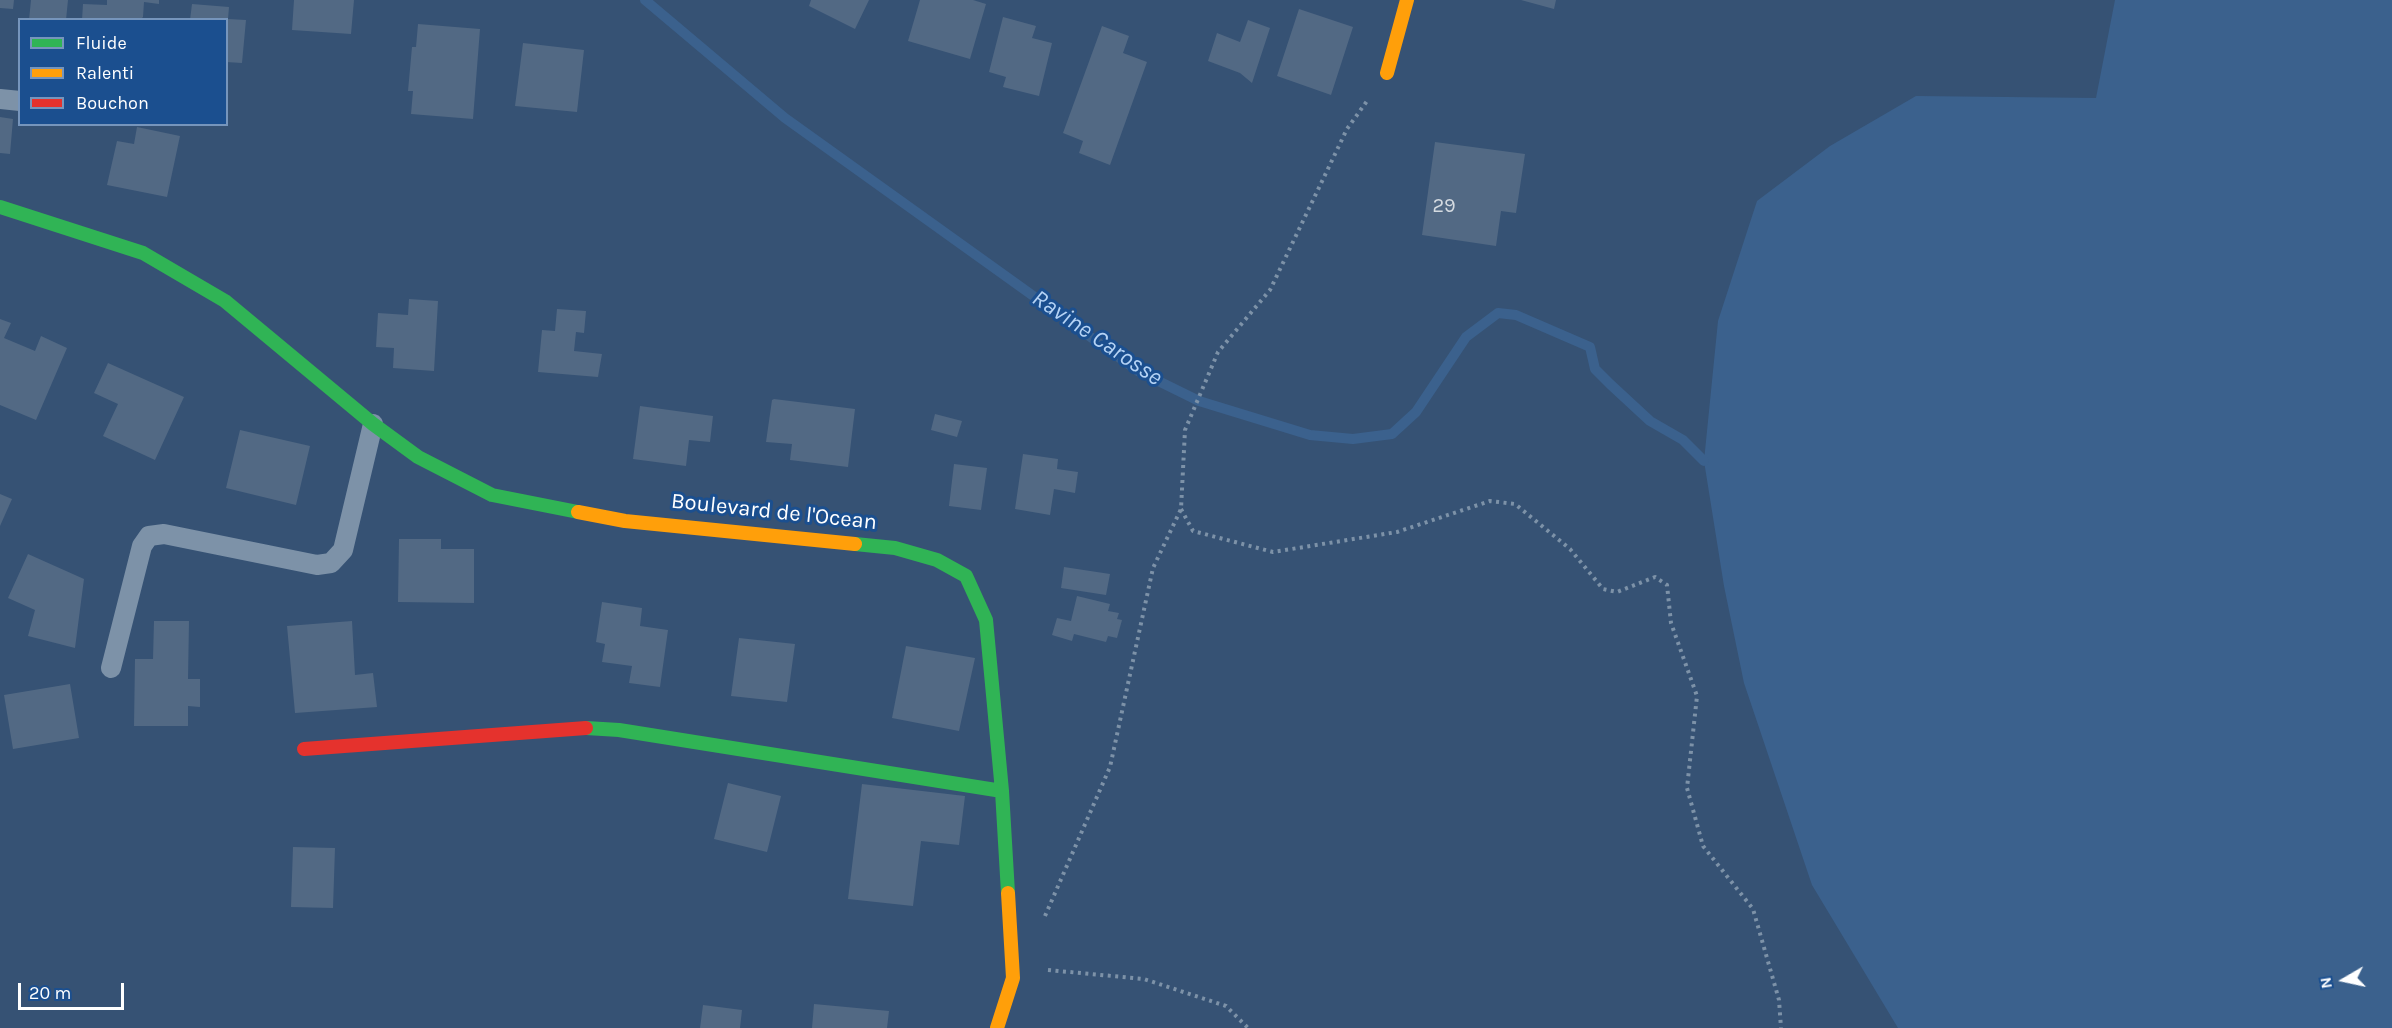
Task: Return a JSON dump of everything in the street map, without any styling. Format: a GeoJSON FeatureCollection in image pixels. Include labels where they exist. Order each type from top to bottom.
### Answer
{"type":"FeatureCollection","features":[{"type":"Feature","properties":{"kind":"street"},"geometry":{"type":"LineString","coordinates":[[1387,74],[1407,0]]}},
{"type":"Feature","properties":{"kind":"street","name":"Boulevard de l'Ocean"},"geometry":{"type":"LineString","coordinates":[[1,209],[143,253],[225,301],[373,424],[418,457],[492,495],[625,520],[895,548],[937,560],[966,576],[986,620],[1002,790],[1013,978],[997,1028]]}},
{"type":"Feature","properties":{"kind":"street"},"geometry":{"type":"LineString","coordinates":[[304,749],[583,728],[619,730],[1002,790]]}},
{"type":"Feature","properties":{"kind":"lane"},"geometry":{"type":"LineString","coordinates":[[0,99],[18,101]]}},
{"type":"Feature","properties":{"kind":"lane"},"geometry":{"type":"LineString","coordinates":[[111,668],[142,546],[149,536],[165,534],[317,565],[331,563],[343,550],[373,424]]}},
{"type":"Feature","properties":{"kind":"path"},"geometry":{"type":"LineString","coordinates":[[1041,924],[1110,767],[1153,568],[1181,509],[1185,430],[1218,352],[1270,290],[1347,129],[1387,74]]}},
{"type":"Feature","properties":{"kind":"path"},"geometry":{"type":"LineString","coordinates":[[1181,509],[1192,531],[1273,552],[1397,532],[1490,501],[1515,504],[1570,549],[1603,589],[1617,592],[1655,577],[1667,585],[1671,623],[1697,696],[1687,788],[1703,846],[1753,909],[1779,1000],[1781,1028]]}},
{"type":"Feature","properties":{"kind":"path"},"geometry":{"type":"LineString","coordinates":[[1013,978],[1023,968],[1144,979],[1226,1006],[1248,1028]]}},
{"type":"Feature","properties":{"kind":"water"},"geometry":{"type":"Polygon","coordinates":[[[2115,0],[2392,0],[2392,1028],[1898,1028],[1812,885],[1744,683],[1724,586],[1704,461],[1718,321],[1757,201],[1830,146],[1916,96],[2096,98],[2115,0]]]}},
{"type":"Feature","properties":{"kind":"building"},"geometry":{"type":"Polygon","coordinates":[[[0,0],[14,0],[13,9],[0,8],[0,0]]]}},
{"type":"Feature","properties":{"kind":"building"},"geometry":{"type":"Polygon","coordinates":[[[31,0],[68,0],[66,18],[29,18],[31,0]]]}},
{"type":"Feature","properties":{"kind":"building"},"geometry":{"type":"Polygon","coordinates":[[[107,0],[159,0],[159,4],[144,2],[142,18],[82,18],[83,4],[107,5],[107,0]]]}},
{"type":"Feature","properties":{"kind":"building"},"geometry":{"type":"Polygon","coordinates":[[[294,0],[354,0],[351,34],[292,30],[294,0]]]}},
{"type":"Feature","properties":{"kind":"building"},"geometry":{"type":"Polygon","coordinates":[[[811,0],[869,0],[855,29],[809,6],[811,0]]]}},
{"type":"Feature","properties":{"kind":"building"},"geometry":{"type":"Polygon","coordinates":[[[920,0],[973,0],[986,4],[970,59],[908,41],[920,0]]]}},
{"type":"Feature","properties":{"kind":"building"},"geometry":{"type":"Polygon","coordinates":[[[1521,0],[1556,0],[1554,9],[1521,0]]]}},
{"type":"Feature","properties":{"kind":"building"},"geometry":{"type":"Polygon","coordinates":[[[192,4],[229,7],[228,19],[190,18],[192,4]]]}},
{"type":"Feature","properties":{"kind":"building"},"geometry":{"type":"Polygon","coordinates":[[[1299,9],[1353,27],[1331,95],[1277,76],[1299,9]]]}},
{"type":"Feature","properties":{"kind":"building"},"geometry":{"type":"Polygon","coordinates":[[[1003,17],[1036,26],[1032,38],[1052,43],[1039,96],[1003,87],[1006,77],[989,72],[1003,17]]]}},
{"type":"Feature","properties":{"kind":"building"},"geometry":{"type":"Polygon","coordinates":[[[228,19],[246,20],[242,63],[228,62],[228,19]]]}},
{"type":"Feature","properties":{"kind":"building"},"geometry":{"type":"Polygon","coordinates":[[[1248,20],[1270,28],[1252,83],[1240,73],[1208,61],[1217,33],[1240,42],[1248,20]]]}},
{"type":"Feature","properties":{"kind":"building"},"geometry":{"type":"Polygon","coordinates":[[[418,24],[480,29],[473,119],[411,114],[413,91],[408,91],[412,47],[416,47],[418,24]]]}},
{"type":"Feature","properties":{"kind":"building"},"geometry":{"type":"Polygon","coordinates":[[[1102,26],[1129,36],[1123,53],[1147,62],[1110,165],[1079,153],[1083,141],[1063,133],[1102,26]]]}},
{"type":"Feature","properties":{"kind":"building"},"geometry":{"type":"Polygon","coordinates":[[[523,43],[584,50],[577,112],[515,106],[523,43]]]}},
{"type":"Feature","properties":{"kind":"building"},"geometry":{"type":"Polygon","coordinates":[[[0,117],[13,119],[10,154],[0,153],[0,117]]]}},
{"type":"Feature","properties":{"kind":"building"},"geometry":{"type":"Polygon","coordinates":[[[137,127],[180,136],[167,197],[107,185],[117,141],[134,144],[137,127]]]}},
{"type":"Feature","properties":{"kind":"building"},"geometry":{"type":"Polygon","coordinates":[[[1435,142],[1525,154],[1516,213],[1501,211],[1496,246],[1422,235],[1435,142]]]}},
{"type":"Feature","properties":{"kind":"building"},"geometry":{"type":"Polygon","coordinates":[[[409,299],[438,301],[434,371],[393,368],[394,348],[376,347],[378,313],[408,315],[409,299]]]}},
{"type":"Feature","properties":{"kind":"building"},"geometry":{"type":"Polygon","coordinates":[[[557,309],[586,311],[584,333],[576,332],[574,351],[602,354],[598,377],[538,372],[542,330],[555,331],[557,309]]]}},
{"type":"Feature","properties":{"kind":"building"},"geometry":{"type":"Polygon","coordinates":[[[0,319],[11,323],[4,338],[35,351],[41,336],[67,348],[36,420],[0,405],[0,319]]]}},
{"type":"Feature","properties":{"kind":"building"},"geometry":{"type":"Polygon","coordinates":[[[108,363],[184,397],[155,460],[103,436],[118,404],[94,393],[108,363]]]}},
{"type":"Feature","properties":{"kind":"building"},"geometry":{"type":"Polygon","coordinates":[[[774,399],[855,409],[848,467],[790,460],[792,444],[766,442],[774,399]]]}},
{"type":"Feature","properties":{"kind":"building"},"geometry":{"type":"Polygon","coordinates":[[[640,406],[713,416],[710,442],[689,440],[686,466],[633,459],[640,406]]]}},
{"type":"Feature","properties":{"kind":"building"},"geometry":{"type":"Polygon","coordinates":[[[935,414],[962,421],[957,437],[931,430],[935,414]]]}},
{"type":"Feature","properties":{"kind":"building"},"geometry":{"type":"Polygon","coordinates":[[[240,430],[310,446],[296,505],[226,488],[240,430]]]}},
{"type":"Feature","properties":{"kind":"building"},"geometry":{"type":"Polygon","coordinates":[[[1023,454],[1058,459],[1057,469],[1078,472],[1075,493],[1054,489],[1050,515],[1015,509],[1023,454]]]}},
{"type":"Feature","properties":{"kind":"building"},"geometry":{"type":"Polygon","coordinates":[[[954,464],[987,468],[981,510],[949,506],[954,464]]]}},
{"type":"Feature","properties":{"kind":"building"},"geometry":{"type":"Polygon","coordinates":[[[0,494],[12,499],[0,526],[0,494]]]}},
{"type":"Feature","properties":{"kind":"building"},"geometry":{"type":"Polygon","coordinates":[[[399,539],[441,539],[441,549],[474,549],[474,603],[398,602],[399,539]]]}},
{"type":"Feature","properties":{"kind":"building"},"geometry":{"type":"Polygon","coordinates":[[[28,554],[84,579],[75,648],[28,636],[35,610],[8,598],[28,554]]]}},
{"type":"Feature","properties":{"kind":"building"},"geometry":{"type":"Polygon","coordinates":[[[1064,567],[1110,574],[1106,595],[1061,588],[1064,567]]]}},
{"type":"Feature","properties":{"kind":"building"},"geometry":{"type":"Polygon","coordinates":[[[1077,596],[1110,604],[1108,611],[1119,613],[1117,619],[1122,620],[1117,638],[1108,636],[1106,642],[1074,634],[1072,641],[1052,635],[1057,618],[1071,621],[1077,596]]]}},
{"type":"Feature","properties":{"kind":"building"},"geometry":{"type":"Polygon","coordinates":[[[602,602],[642,608],[640,626],[668,630],[660,687],[629,683],[632,666],[602,662],[605,644],[596,642],[602,602]]]}},
{"type":"Feature","properties":{"kind":"building"},"geometry":{"type":"Polygon","coordinates":[[[154,621],[189,621],[188,679],[200,679],[200,707],[188,706],[188,726],[134,726],[135,659],[153,659],[154,621]]]}},
{"type":"Feature","properties":{"kind":"building"},"geometry":{"type":"Polygon","coordinates":[[[352,621],[355,675],[373,673],[377,707],[295,713],[287,626],[352,621]]]}},
{"type":"Feature","properties":{"kind":"building"},"geometry":{"type":"Polygon","coordinates":[[[739,638],[795,644],[787,702],[731,696],[739,638]]]}},
{"type":"Feature","properties":{"kind":"building"},"geometry":{"type":"Polygon","coordinates":[[[906,646],[975,658],[959,731],[892,718],[906,646]]]}},
{"type":"Feature","properties":{"kind":"building"},"geometry":{"type":"Polygon","coordinates":[[[70,684],[79,738],[13,749],[4,695],[70,684]]]}},
{"type":"Feature","properties":{"kind":"building"},"geometry":{"type":"Polygon","coordinates":[[[728,783],[781,796],[767,852],[714,839],[728,783]]]}},
{"type":"Feature","properties":{"kind":"building"},"geometry":{"type":"Polygon","coordinates":[[[862,784],[965,796],[959,845],[921,841],[913,906],[848,899],[862,784]]]}},
{"type":"Feature","properties":{"kind":"building"},"geometry":{"type":"Polygon","coordinates":[[[293,847],[335,848],[333,908],[291,907],[293,847]]]}},
{"type":"Feature","properties":{"kind":"building"},"geometry":{"type":"Polygon","coordinates":[[[814,1004],[889,1011],[887,1028],[812,1028],[814,1004]]]}},
{"type":"Feature","properties":{"kind":"building"},"geometry":{"type":"Polygon","coordinates":[[[703,1005],[742,1010],[740,1028],[700,1028],[703,1005]]]}},
{"type":"Feature","properties":{"kind":"waterway","name":"Ravine Carosse"},"geometry":{"type":"LineString","coordinates":[[645,0],[785,118],[1138,371],[1199,401],[1310,435],[1353,439],[1392,434],[1416,412],[1466,337],[1498,313],[1516,315],[1590,347],[1595,369],[1650,421],[1683,440],[1704,461]]}},
{"type":"Feature","properties":{"kind":"traffic: fast"},"geometry":{"type":"LineString","coordinates":[[0,207],[143,253],[225,301],[373,424],[418,457],[492,495],[578,512]]}},
{"type":"Feature","properties":{"kind":"traffic: fast"},"geometry":{"type":"LineString","coordinates":[[855,544],[895,548],[937,560],[966,576],[986,620],[1002,791],[1008,893]]}},
{"type":"Feature","properties":{"kind":"traffic: fast"},"geometry":{"type":"LineString","coordinates":[[586,728],[619,730],[1002,791]]}},
{"type":"Feature","properties":{"kind":"traffic: slow"},"geometry":{"type":"LineString","coordinates":[[1387,73],[1407,0]]}},
{"type":"Feature","properties":{"kind":"traffic: slow"},"geometry":{"type":"LineString","coordinates":[[578,512],[625,521],[855,544]]}},
{"type":"Feature","properties":{"kind":"traffic: slow"},"geometry":{"type":"LineString","coordinates":[[997,1028],[1013,978],[1008,893]]}},
{"type":"Feature","properties":{"kind":"traffic: jam"},"geometry":{"type":"LineString","coordinates":[[304,749],[586,728]]}}]}
